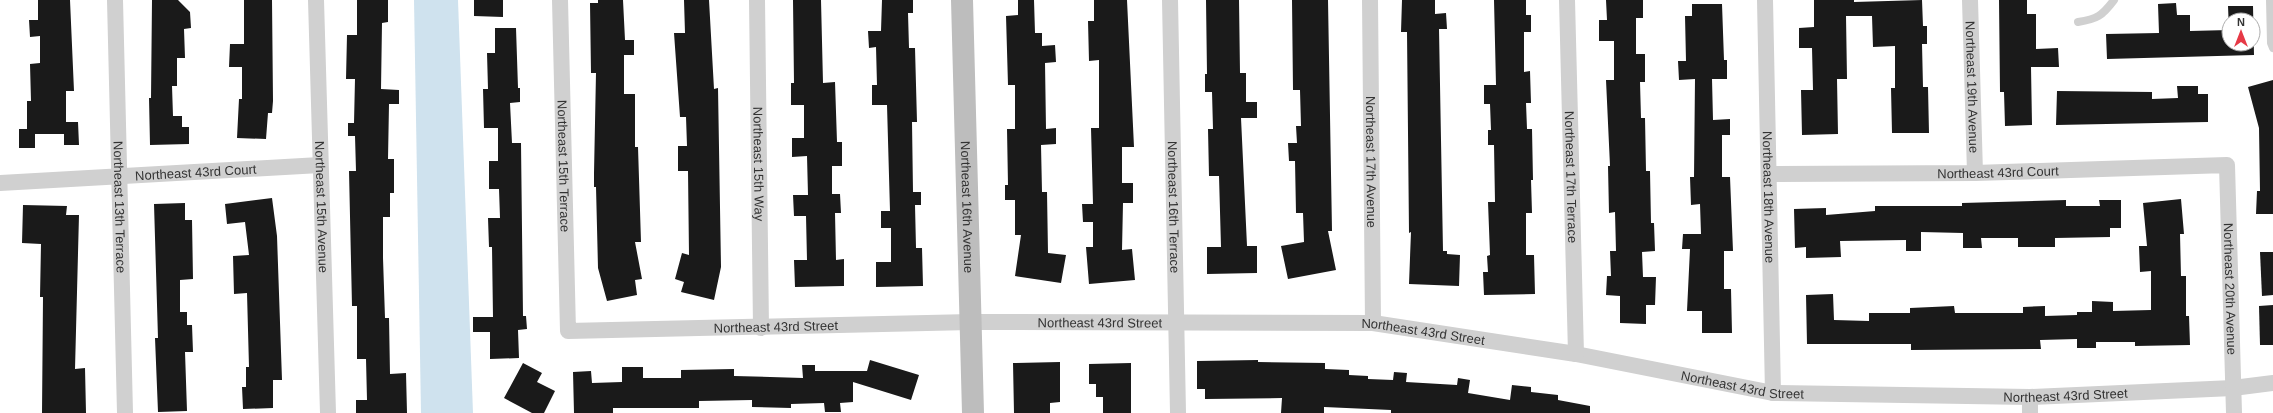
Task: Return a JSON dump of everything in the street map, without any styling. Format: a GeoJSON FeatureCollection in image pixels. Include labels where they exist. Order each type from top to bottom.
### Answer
{"type":"FeatureCollection","features":[{"type":"Feature","properties":{"kind":"street","name":"Northeast 13th Terrace"},"geometry":{"type":"LineString","coordinates":[[116,0],[125,413]]}},
{"type":"Feature","properties":{"kind":"street","name":"Northeast 15th Avenue"},"geometry":{"type":"LineString","coordinates":[[316,0],[328,413]]}},
{"type":"Feature","properties":{"kind":"street","name":"Northeast 15th Terrace"},"geometry":{"type":"LineString","coordinates":[[560,0],[568,331]]}},
{"type":"Feature","properties":{"kind":"street","name":"Northeast 15th Way"},"geometry":{"type":"LineString","coordinates":[[757,0],[761,328]]}},
{"type":"Feature","properties":{"kind":"street","name":"Northeast 16th Avenue"},"geometry":{"type":"LineString","coordinates":[[962,0],[973,413]]}},
{"type":"Feature","properties":{"kind":"street","name":"Northeast 16th Terrace"},"geometry":{"type":"LineString","coordinates":[[1170,0],[1178,413]]}},
{"type":"Feature","properties":{"kind":"street","name":"Northeast 17th Avenue"},"geometry":{"type":"LineString","coordinates":[[1370,0],[1373,323]]}},
{"type":"Feature","properties":{"kind":"street","name":"Northeast 17th Terrace"},"geometry":{"type":"LineString","coordinates":[[1566,0],[1576,354]]}},
{"type":"Feature","properties":{"kind":"street","name":"Northeast 18th Avenue"},"geometry":{"type":"LineString","coordinates":[[1765,0],[1773,393]]}},
{"type":"Feature","properties":{"kind":"street","name":"Northeast 19th Avenue"},"geometry":{"type":"LineString","coordinates":[[1970,0],[1975,173]]}},
{"type":"Feature","properties":{"kind":"street","name":"Northeast 43rd Court"},"geometry":{"type":"LineString","coordinates":[[0,183],[320,165]]}},
{"type":"Feature","properties":{"kind":"street","name":"Northeast 43rd Court"},"geometry":{"type":"LineString","coordinates":[[1769,174],[1975,173],[2227,165]]}},
{"type":"Feature","properties":{"kind":"street","name":"Northeast 20th Avenue"},"geometry":{"type":"LineString","coordinates":[[2227,165],[2234,413]]}},
{"type":"Feature","properties":{"kind":"street","name":"Northeast 43rd Street"},"geometry":{"type":"LineString","coordinates":[[568,331],[761,328],[971,322],[1177,321],[1373,323],[1576,354],[1773,393],[2030,397],[2234,388],[2273,383]]}},
{"type":"Feature","properties":{"kind":"street"},"geometry":{"type":"LineString","coordinates":[[2030,397],[2030,413]]}},
{"type":"Feature","properties":{"kind":"lane"},"geometry":{"type":"LineString","coordinates":[[2078,22],[2094,19],[2104,13],[2114,0]]}},
{"type":"Feature","properties":{"kind":"lane"},"geometry":{"type":"LineString","coordinates":[[2271,4],[2271,43],[2273,48]]}},
{"type":"Feature","properties":{"kind":"water"},"geometry":{"type":"Polygon","coordinates":[[[414,0],[458,0],[473,413],[421,413],[414,0]]]}},
{"type":"Feature","properties":{"kind":"building"},"geometry":{"type":"Polygon","coordinates":[[[38,0],[70,0],[74,91],[66,91],[66,122],[78,122],[79,145],[64,145],[64,134],[35,134],[35,148],[19,148],[19,129],[27,129],[27,101],[31,101],[30,64],[40,63],[40,36],[30,37],[29,20],[38,20],[38,0]]]}},
{"type":"Feature","properties":{"kind":"building"},"geometry":{"type":"Polygon","coordinates":[[[152,0],[178,0],[190,12],[191,28],[184,29],[185,58],[177,58],[177,86],[172,86],[173,116],[182,116],[182,127],[189,127],[189,144],[150,145],[149,98],[151,98],[152,0]]]}},
{"type":"Feature","properties":{"kind":"building"},"geometry":{"type":"Polygon","coordinates":[[[244,0],[272,0],[273,101],[272,113],[268,113],[266,139],[237,138],[239,99],[242,99],[242,67],[229,67],[230,44],[244,44],[244,0]]]}},
{"type":"Feature","properties":{"kind":"building"},"geometry":{"type":"Polygon","coordinates":[[[357,0],[388,0],[388,22],[382,23],[381,89],[399,90],[399,104],[389,104],[388,159],[394,159],[394,193],[390,193],[390,217],[383,217],[383,258],[385,318],[389,318],[390,374],[406,373],[407,413],[356,413],[356,400],[367,400],[366,359],[357,359],[357,306],[352,306],[349,171],[356,171],[355,136],[348,136],[348,123],[354,123],[355,79],[346,79],[347,35],[357,35],[357,0]]]}},
{"type":"Feature","properties":{"kind":"building"},"geometry":{"type":"Polygon","coordinates":[[[474,0],[503,0],[503,17],[474,16],[474,0]]]}},
{"type":"Feature","properties":{"kind":"building"},"geometry":{"type":"Polygon","coordinates":[[[598,0],[623,0],[625,40],[634,40],[634,55],[624,55],[624,94],[635,94],[635,147],[638,147],[641,242],[635,242],[642,279],[635,280],[637,295],[607,301],[598,268],[596,187],[594,187],[596,73],[591,73],[590,3],[598,3],[598,0]]]}},
{"type":"Feature","properties":{"kind":"building"},"geometry":{"type":"Polygon","coordinates":[[[684,0],[709,0],[714,89],[718,88],[721,267],[714,300],[681,292],[684,282],[675,279],[682,253],[689,255],[688,171],[678,171],[678,146],[687,146],[686,117],[680,117],[674,33],[685,33],[684,0]]]}},
{"type":"Feature","properties":{"kind":"building"},"geometry":{"type":"Polygon","coordinates":[[[793,0],[821,0],[823,83],[835,82],[837,142],[842,142],[842,166],[832,166],[832,194],[840,194],[841,213],[835,213],[836,260],[844,259],[844,286],[795,287],[794,260],[807,260],[806,216],[794,216],[793,195],[808,195],[807,156],[792,157],[792,138],[804,138],[804,105],[791,105],[791,83],[794,83],[793,0]]]}},
{"type":"Feature","properties":{"kind":"building"},"geometry":{"type":"Polygon","coordinates":[[[882,0],[913,0],[913,13],[908,13],[909,48],[915,48],[917,122],[912,122],[913,192],[921,192],[921,205],[915,205],[916,248],[922,248],[923,286],[876,287],[876,262],[891,262],[891,228],[881,228],[881,211],[890,211],[887,105],[872,105],[872,85],[877,85],[876,47],[869,48],[868,31],[881,31],[882,0]]]}},
{"type":"Feature","properties":{"kind":"building"},"geometry":{"type":"Polygon","coordinates":[[[1018,0],[1034,0],[1035,33],[1042,33],[1042,46],[1055,45],[1056,62],[1045,63],[1046,129],[1056,128],[1056,144],[1041,145],[1042,192],[1047,192],[1048,253],[1066,255],[1061,283],[1015,276],[1021,235],[1015,235],[1015,200],[1005,200],[1005,185],[1008,185],[1007,129],[1015,129],[1015,85],[1008,85],[1006,16],[1018,15],[1018,0]]]}},
{"type":"Feature","properties":{"kind":"building"},"geometry":{"type":"Polygon","coordinates":[[[1094,0],[1127,0],[1134,147],[1122,147],[1122,183],[1133,183],[1133,203],[1123,203],[1122,250],[1132,249],[1135,280],[1089,284],[1086,247],[1093,247],[1093,222],[1083,222],[1082,204],[1093,204],[1091,128],[1099,128],[1099,60],[1089,61],[1088,21],[1094,21],[1094,0]]]}},
{"type":"Feature","properties":{"kind":"building"},"geometry":{"type":"Polygon","coordinates":[[[1206,0],[1239,0],[1240,73],[1246,73],[1246,102],[1257,102],[1257,118],[1241,118],[1247,246],[1257,246],[1257,273],[1207,274],[1207,247],[1221,247],[1219,176],[1209,176],[1208,129],[1213,129],[1212,92],[1205,92],[1205,74],[1207,74],[1206,0]]]}},
{"type":"Feature","properties":{"kind":"building"},"geometry":{"type":"Polygon","coordinates":[[[1292,0],[1328,0],[1332,231],[1328,231],[1336,270],[1288,279],[1281,246],[1304,242],[1303,213],[1296,213],[1295,161],[1289,161],[1288,143],[1297,143],[1296,126],[1301,126],[1300,90],[1293,90],[1292,0]]]}},
{"type":"Feature","properties":{"kind":"building"},"geometry":{"type":"Polygon","coordinates":[[[1402,0],[1435,0],[1435,14],[1446,13],[1447,29],[1439,29],[1443,251],[1447,251],[1447,254],[1460,255],[1459,286],[1409,284],[1411,232],[1409,233],[1407,32],[1401,32],[1402,0]]]}},
{"type":"Feature","properties":{"kind":"building"},"geometry":{"type":"Polygon","coordinates":[[[1494,0],[1526,0],[1526,15],[1531,15],[1531,32],[1524,32],[1524,72],[1530,71],[1531,103],[1526,103],[1527,129],[1532,129],[1533,180],[1531,180],[1532,213],[1526,213],[1526,255],[1534,255],[1535,294],[1484,295],[1483,272],[1488,272],[1487,256],[1490,255],[1488,202],[1495,202],[1494,145],[1488,145],[1488,130],[1491,130],[1490,104],[1484,104],[1484,85],[1496,85],[1494,0]]]}},
{"type":"Feature","properties":{"kind":"building"},"geometry":{"type":"Polygon","coordinates":[[[1606,0],[1643,0],[1643,18],[1636,18],[1636,54],[1645,54],[1645,82],[1640,82],[1641,118],[1645,118],[1646,171],[1650,171],[1651,223],[1654,223],[1655,251],[1642,252],[1643,277],[1656,277],[1655,305],[1646,305],[1646,324],[1620,323],[1620,296],[1606,295],[1607,276],[1611,276],[1610,251],[1616,251],[1615,212],[1609,213],[1608,166],[1610,166],[1606,80],[1614,80],[1614,41],[1599,41],[1599,20],[1607,20],[1606,0]]]}},
{"type":"Feature","properties":{"kind":"building"},"geometry":{"type":"Polygon","coordinates":[[[1814,0],[1854,0],[1854,2],[1922,0],[1923,26],[1927,26],[1927,44],[1922,44],[1923,87],[1928,87],[1929,133],[1892,133],[1891,88],[1895,88],[1895,46],[1873,47],[1872,16],[1846,16],[1847,79],[1837,79],[1838,134],[1802,135],[1801,90],[1813,90],[1812,48],[1799,48],[1799,28],[1814,27],[1814,0]]]}},
{"type":"Feature","properties":{"kind":"building"},"geometry":{"type":"Polygon","coordinates":[[[1999,0],[2027,0],[2027,14],[2036,14],[2036,49],[2058,48],[2059,67],[2031,67],[2032,125],[2005,126],[2004,92],[2000,92],[1999,0]]]}},
{"type":"Feature","properties":{"kind":"building"},"geometry":{"type":"Polygon","coordinates":[[[2176,3],[2177,15],[2190,15],[2190,31],[2221,30],[2221,52],[2254,52],[2254,55],[2107,59],[2106,34],[2159,33],[2158,4],[2176,3]]]}},
{"type":"Feature","properties":{"kind":"building"},"geometry":{"type":"Polygon","coordinates":[[[1692,4],[1722,4],[1724,60],[1727,60],[1727,79],[1712,79],[1713,120],[1730,119],[1730,135],[1722,135],[1722,177],[1730,177],[1733,251],[1724,251],[1724,289],[1731,289],[1732,333],[1702,333],[1702,311],[1687,311],[1690,249],[1682,249],[1683,234],[1701,234],[1700,204],[1691,205],[1690,177],[1694,177],[1695,79],[1679,80],[1678,61],[1686,61],[1685,16],[1692,16],[1692,4]]]}},
{"type":"Feature","properties":{"kind":"building"},"geometry":{"type":"Polygon","coordinates":[[[2228,6],[2253,6],[2253,12],[2228,12],[2228,6]]]}},
{"type":"Feature","properties":{"kind":"building"},"geometry":{"type":"Polygon","coordinates":[[[495,28],[516,28],[518,88],[520,88],[520,102],[510,103],[512,143],[521,143],[523,316],[526,316],[527,329],[518,330],[519,358],[490,359],[490,332],[473,332],[473,317],[493,317],[492,247],[489,247],[488,218],[500,218],[499,189],[489,189],[489,161],[498,161],[498,128],[484,128],[483,89],[488,89],[487,53],[495,53],[495,28]]]}},
{"type":"Feature","properties":{"kind":"building"},"geometry":{"type":"Polygon","coordinates":[[[2273,80],[2273,214],[2256,214],[2257,191],[2260,191],[2259,128],[2248,87],[2273,80]]]}},
{"type":"Feature","properties":{"kind":"building"},"geometry":{"type":"Polygon","coordinates":[[[2177,86],[2198,86],[2198,94],[2208,94],[2208,122],[2056,125],[2057,91],[2152,92],[2152,99],[2178,98],[2177,86]]]}},
{"type":"Feature","properties":{"kind":"building"},"geometry":{"type":"Polygon","coordinates":[[[272,198],[277,236],[282,380],[273,380],[273,408],[243,409],[242,387],[246,387],[246,367],[249,367],[247,293],[234,294],[233,256],[249,255],[245,222],[227,224],[225,204],[272,198]]]}},
{"type":"Feature","properties":{"kind":"building"},"geometry":{"type":"Polygon","coordinates":[[[2181,199],[2184,234],[2180,234],[2181,276],[2186,276],[2186,316],[2189,316],[2190,345],[2135,346],[2135,342],[2096,342],[2096,348],[2077,348],[2077,339],[2040,340],[2041,349],[1911,350],[1911,344],[1807,344],[1806,295],[1833,294],[1834,320],[1869,321],[1869,313],[1910,313],[1910,308],[1954,306],[1955,313],[2023,313],[2023,307],[2045,306],[2045,316],[2077,315],[2077,312],[2092,312],[2092,301],[2113,302],[2113,311],[2151,310],[2151,271],[2140,272],[2139,246],[2147,246],[2143,203],[2181,199]]]}},
{"type":"Feature","properties":{"kind":"building"},"geometry":{"type":"Polygon","coordinates":[[[2066,200],[2066,206],[2100,206],[2099,200],[2121,200],[2121,228],[2110,228],[2110,237],[2055,238],[2055,247],[2018,247],[2018,238],[1981,238],[1982,248],[1963,248],[1963,233],[1921,232],[1921,251],[1906,251],[1906,240],[1840,241],[1841,257],[1806,258],[1806,247],[1795,248],[1794,209],[1826,208],[1826,215],[1875,211],[1875,206],[1962,206],[1962,203],[2066,200]]]}},
{"type":"Feature","properties":{"kind":"building"},"geometry":{"type":"Polygon","coordinates":[[[185,203],[185,220],[192,220],[193,279],[180,280],[180,312],[187,312],[187,325],[192,325],[193,352],[185,352],[187,411],[158,412],[155,338],[158,338],[154,204],[185,203]]]}},
{"type":"Feature","properties":{"kind":"building"},"geometry":{"type":"Polygon","coordinates":[[[23,205],[67,206],[66,215],[79,215],[75,369],[85,368],[86,413],[42,413],[43,297],[40,297],[41,244],[22,243],[23,205]]]}},
{"type":"Feature","properties":{"kind":"building"},"geometry":{"type":"Polygon","coordinates":[[[2260,252],[2273,252],[2273,295],[2262,296],[2260,252]]]}},
{"type":"Feature","properties":{"kind":"building"},"geometry":{"type":"Polygon","coordinates":[[[2273,305],[2273,345],[2260,345],[2259,306],[2273,305]]]}},
{"type":"Feature","properties":{"kind":"building"},"geometry":{"type":"Polygon","coordinates":[[[870,360],[919,375],[911,400],[853,382],[853,402],[840,403],[841,412],[825,412],[824,403],[791,404],[791,408],[752,407],[752,400],[699,401],[699,408],[613,408],[613,413],[574,413],[573,372],[591,371],[592,383],[622,382],[622,367],[643,367],[643,378],[681,378],[681,370],[734,369],[734,376],[803,378],[802,365],[815,365],[815,371],[867,371],[870,360]]]}},
{"type":"Feature","properties":{"kind":"building"},"geometry":{"type":"Polygon","coordinates":[[[1258,360],[1258,362],[1325,363],[1325,369],[1349,370],[1349,375],[1368,376],[1368,379],[1393,380],[1394,372],[1407,373],[1406,382],[1457,385],[1458,378],[1470,380],[1468,393],[1510,400],[1512,385],[1531,387],[1531,392],[1558,395],[1558,400],[1590,406],[1590,413],[1391,413],[1391,410],[1324,407],[1324,413],[1281,413],[1282,398],[1205,399],[1205,389],[1197,389],[1197,361],[1258,360]]]}},
{"type":"Feature","properties":{"kind":"building"},"geometry":{"type":"Polygon","coordinates":[[[1060,362],[1060,402],[1050,403],[1050,413],[1014,413],[1013,363],[1060,362]]]}},
{"type":"Feature","properties":{"kind":"building"},"geometry":{"type":"Polygon","coordinates":[[[523,363],[542,373],[537,382],[555,391],[544,413],[532,413],[504,398],[523,363]]]}},
{"type":"Feature","properties":{"kind":"building"},"geometry":{"type":"Polygon","coordinates":[[[1131,363],[1131,413],[1103,413],[1103,397],[1096,397],[1096,384],[1089,384],[1089,364],[1131,363]]]}}]}
